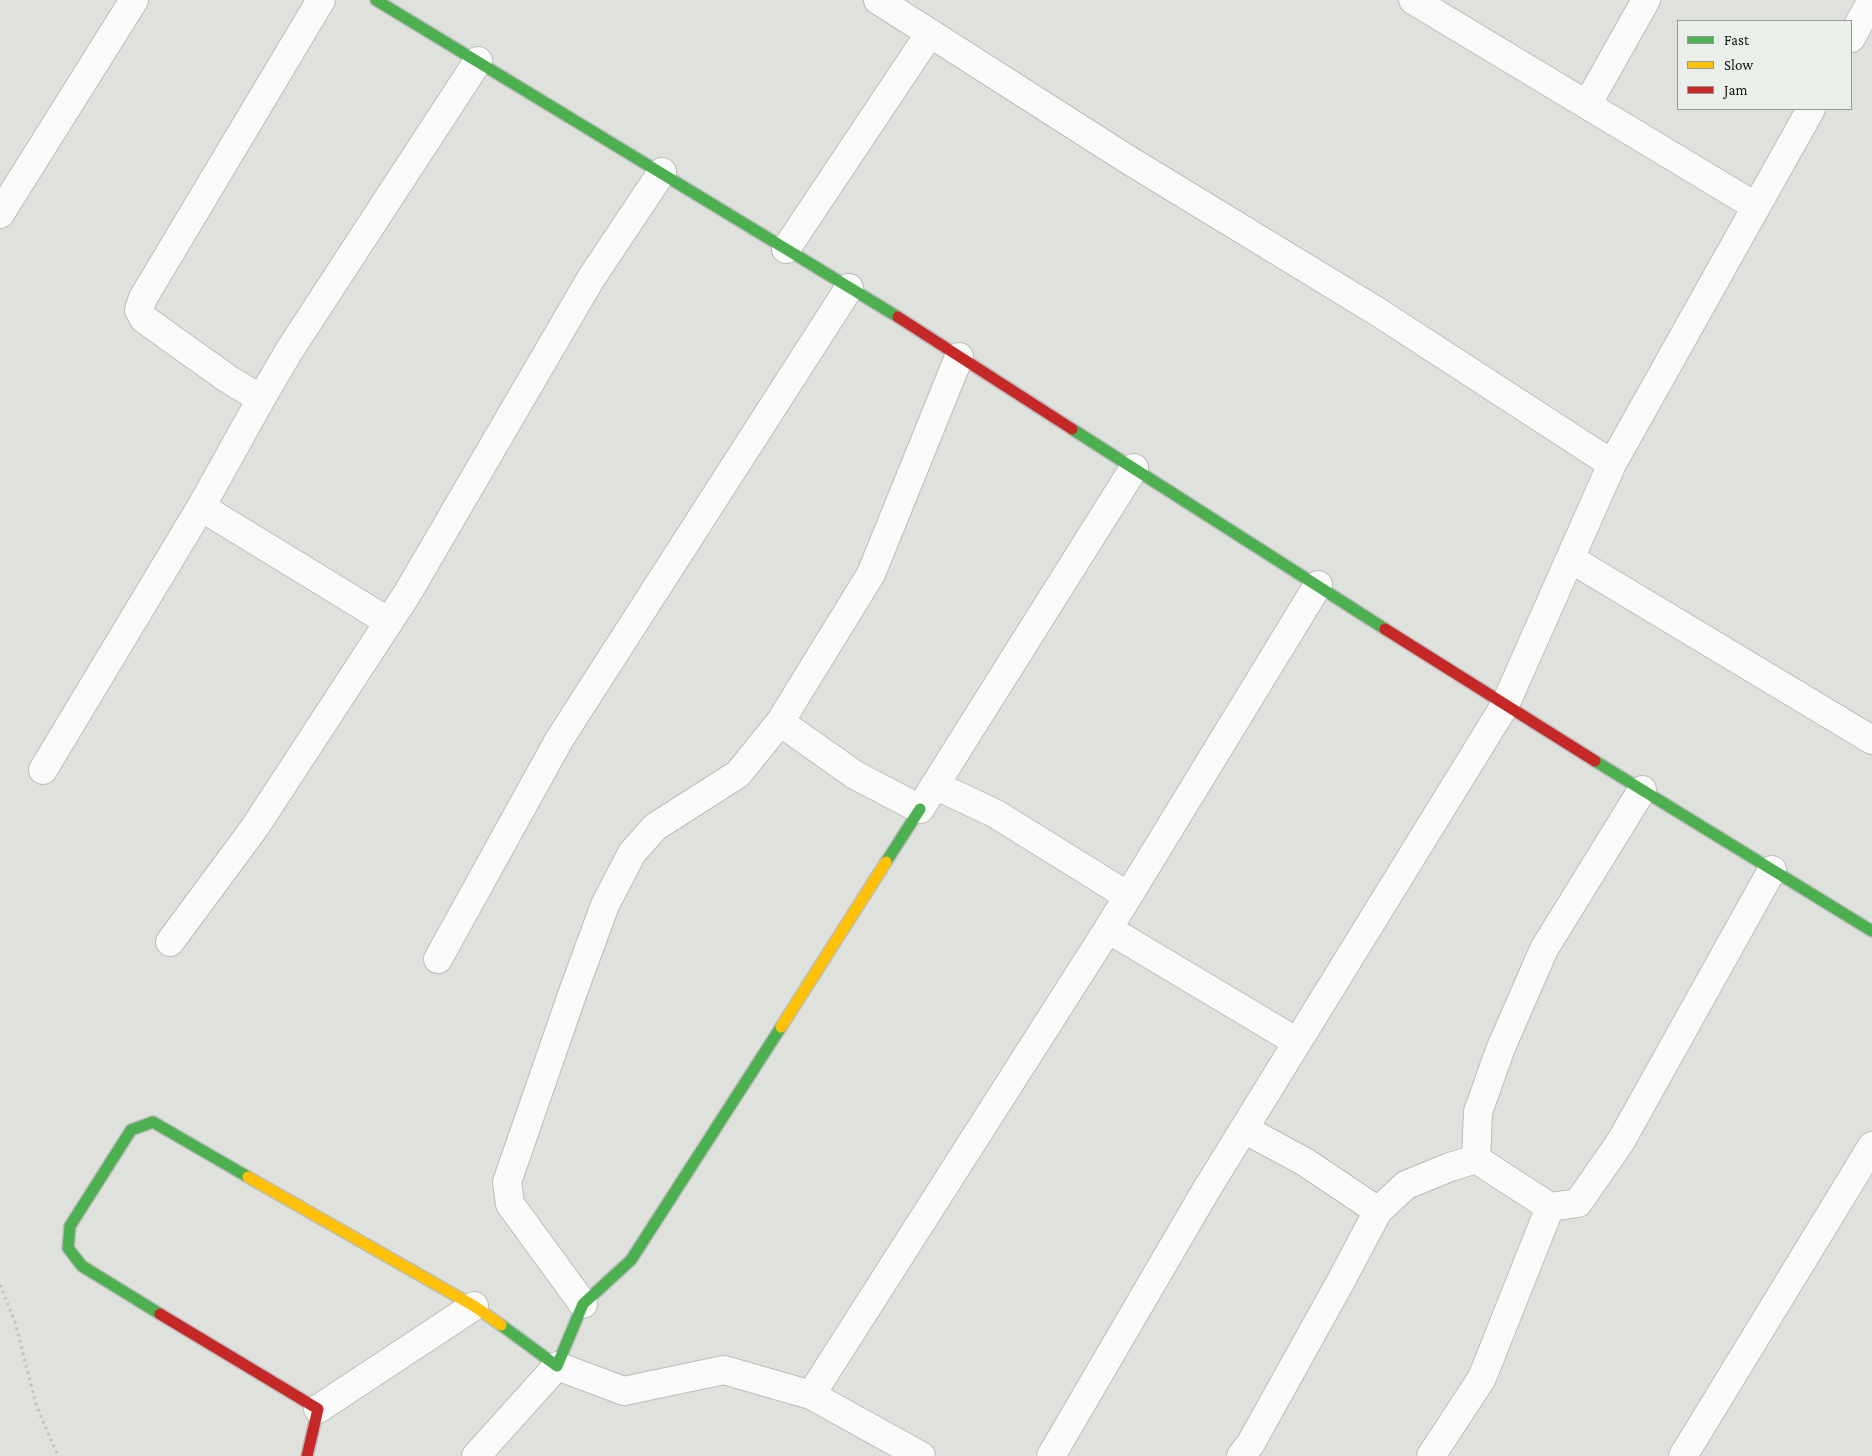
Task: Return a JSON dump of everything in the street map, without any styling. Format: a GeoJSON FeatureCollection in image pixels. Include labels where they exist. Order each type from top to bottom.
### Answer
{"type":"FeatureCollection","features":[{"type":"Feature","properties":{"kind":"street"},"geometry":{"type":"LineString","coordinates":[[0,214],[134,0]]}},
{"type":"Feature","properties":{"kind":"street"},"geometry":{"type":"LineString","coordinates":[[261,399],[228,380],[144,320],[139,310],[142,298],[321,0]]}},
{"type":"Feature","properties":{"kind":"street"},"geometry":{"type":"LineString","coordinates":[[376,0],[662,172],[849,288],[1505,705],[1872,931]]}},
{"type":"Feature","properties":{"kind":"street"},"geometry":{"type":"LineString","coordinates":[[878,0],[1127,159],[1378,312],[1612,464]]}},
{"type":"Feature","properties":{"kind":"street"},"geometry":{"type":"LineString","coordinates":[[1413,0],[1755,206]]}},
{"type":"Feature","properties":{"kind":"street"},"geometry":{"type":"LineString","coordinates":[[1587,105],[1646,0]]}},
{"type":"Feature","properties":{"kind":"street"},"geometry":{"type":"LineString","coordinates":[[1852,36],[1872,0]]}},
{"type":"Feature","properties":{"kind":"street"},"geometry":{"type":"LineString","coordinates":[[786,249],[930,33]]}},
{"type":"Feature","properties":{"kind":"street"},"geometry":{"type":"LineString","coordinates":[[43,770],[201,507],[289,351],[478,61]]}},
{"type":"Feature","properties":{"kind":"street"},"geometry":{"type":"LineString","coordinates":[[1051,1456],[1205,1192],[1505,705],[1612,464],[1810,110]]}},
{"type":"Feature","properties":{"kind":"street"},"geometry":{"type":"LineString","coordinates":[[170,942],[255,827],[389,622],[590,280],[662,172]]}},
{"type":"Feature","properties":{"kind":"street"},"geometry":{"type":"LineString","coordinates":[[438,959],[560,740],[849,288]]}},
{"type":"Feature","properties":{"kind":"street"},"geometry":{"type":"LineString","coordinates":[[583,1304],[510,1204],[507,1182],[605,905],[632,853],[655,826],[738,774],[780,722],[870,574],[959,357]]}},
{"type":"Feature","properties":{"kind":"street"},"geometry":{"type":"LineString","coordinates":[[476,1456],[557,1366],[583,1304],[631,1260],[920,809],[1134,468]]}},
{"type":"Feature","properties":{"kind":"street"},"geometry":{"type":"LineString","coordinates":[[201,507],[389,622]]}},
{"type":"Feature","properties":{"kind":"street"},"geometry":{"type":"LineString","coordinates":[[1571,559],[1872,740]]}},
{"type":"Feature","properties":{"kind":"street"},"geometry":{"type":"LineString","coordinates":[[811,1395],[1108,929],[1318,585]]}},
{"type":"Feature","properties":{"kind":"street"},"geometry":{"type":"LineString","coordinates":[[780,722],[855,775],[920,809]]}},
{"type":"Feature","properties":{"kind":"street"},"geometry":{"type":"LineString","coordinates":[[934,785],[996,814],[1128,896]]}},
{"type":"Feature","properties":{"kind":"street"},"geometry":{"type":"LineString","coordinates":[[1476,1159],[1478,1112],[1500,1050],[1544,949],[1642,790]]}},
{"type":"Feature","properties":{"kind":"street"},"geometry":{"type":"LineString","coordinates":[[1476,1159],[1550,1207],[1578,1203],[1621,1141],[1772,870]]}},
{"type":"Feature","properties":{"kind":"street"},"geometry":{"type":"LineString","coordinates":[[1108,929],[1297,1042]]}},
{"type":"Feature","properties":{"kind":"street"},"geometry":{"type":"LineString","coordinates":[[318,1409],[82,1266],[68,1248],[70,1226],[132,1130],[153,1122],[474,1306],[557,1366],[624,1391],[724,1370],[811,1395],[921,1456]]}},
{"type":"Feature","properties":{"kind":"street"},"geometry":{"type":"LineString","coordinates":[[1244,1130],[1305,1162],[1378,1212]]}},
{"type":"Feature","properties":{"kind":"street"},"geometry":{"type":"LineString","coordinates":[[1683,1456],[1872,1146]]}},
{"type":"Feature","properties":{"kind":"street"},"geometry":{"type":"LineString","coordinates":[[1241,1456],[1251,1443],[1378,1212],[1406,1185],[1450,1167],[1476,1159]]}},
{"type":"Feature","properties":{"kind":"street"},"geometry":{"type":"LineString","coordinates":[[1431,1456],[1482,1378],[1550,1207]]}},
{"type":"Feature","properties":{"kind":"street"},"geometry":{"type":"LineString","coordinates":[[307,1456],[318,1409],[474,1306]]}},
{"type":"Feature","properties":{"kind":"path"},"geometry":{"type":"LineString","coordinates":[[0,1285],[15,1322],[36,1405],[58,1456]]}},
{"type":"Feature","properties":{"kind":"traffic: fast"},"geometry":{"type":"LineString","coordinates":[[376,0],[898,317]]}},
{"type":"Feature","properties":{"kind":"traffic: fast"},"geometry":{"type":"LineString","coordinates":[[1072,429],[1385,629]]}},
{"type":"Feature","properties":{"kind":"traffic: fast"},"geometry":{"type":"LineString","coordinates":[[1595,761],[1872,931]]}},
{"type":"Feature","properties":{"kind":"traffic: fast"},"geometry":{"type":"LineString","coordinates":[[886,862],[920,809]]}},
{"type":"Feature","properties":{"kind":"traffic: fast"},"geometry":{"type":"LineString","coordinates":[[501,1325],[557,1366],[583,1304],[631,1260],[781,1027]]}},
{"type":"Feature","properties":{"kind":"traffic: fast"},"geometry":{"type":"LineString","coordinates":[[160,1314],[82,1266],[68,1248],[70,1226],[131,1130],[153,1122],[248,1177]]}},
{"type":"Feature","properties":{"kind":"traffic: slow"},"geometry":{"type":"LineString","coordinates":[[781,1027],[886,862]]}},
{"type":"Feature","properties":{"kind":"traffic: slow"},"geometry":{"type":"LineString","coordinates":[[248,1177],[474,1306],[501,1325]]}},
{"type":"Feature","properties":{"kind":"traffic: jam"},"geometry":{"type":"LineString","coordinates":[[898,317],[1072,429]]}},
{"type":"Feature","properties":{"kind":"traffic: jam"},"geometry":{"type":"LineString","coordinates":[[1385,629],[1595,761]]}},
{"type":"Feature","properties":{"kind":"traffic: jam"},"geometry":{"type":"LineString","coordinates":[[160,1314],[318,1409],[307,1456]]}}]}
